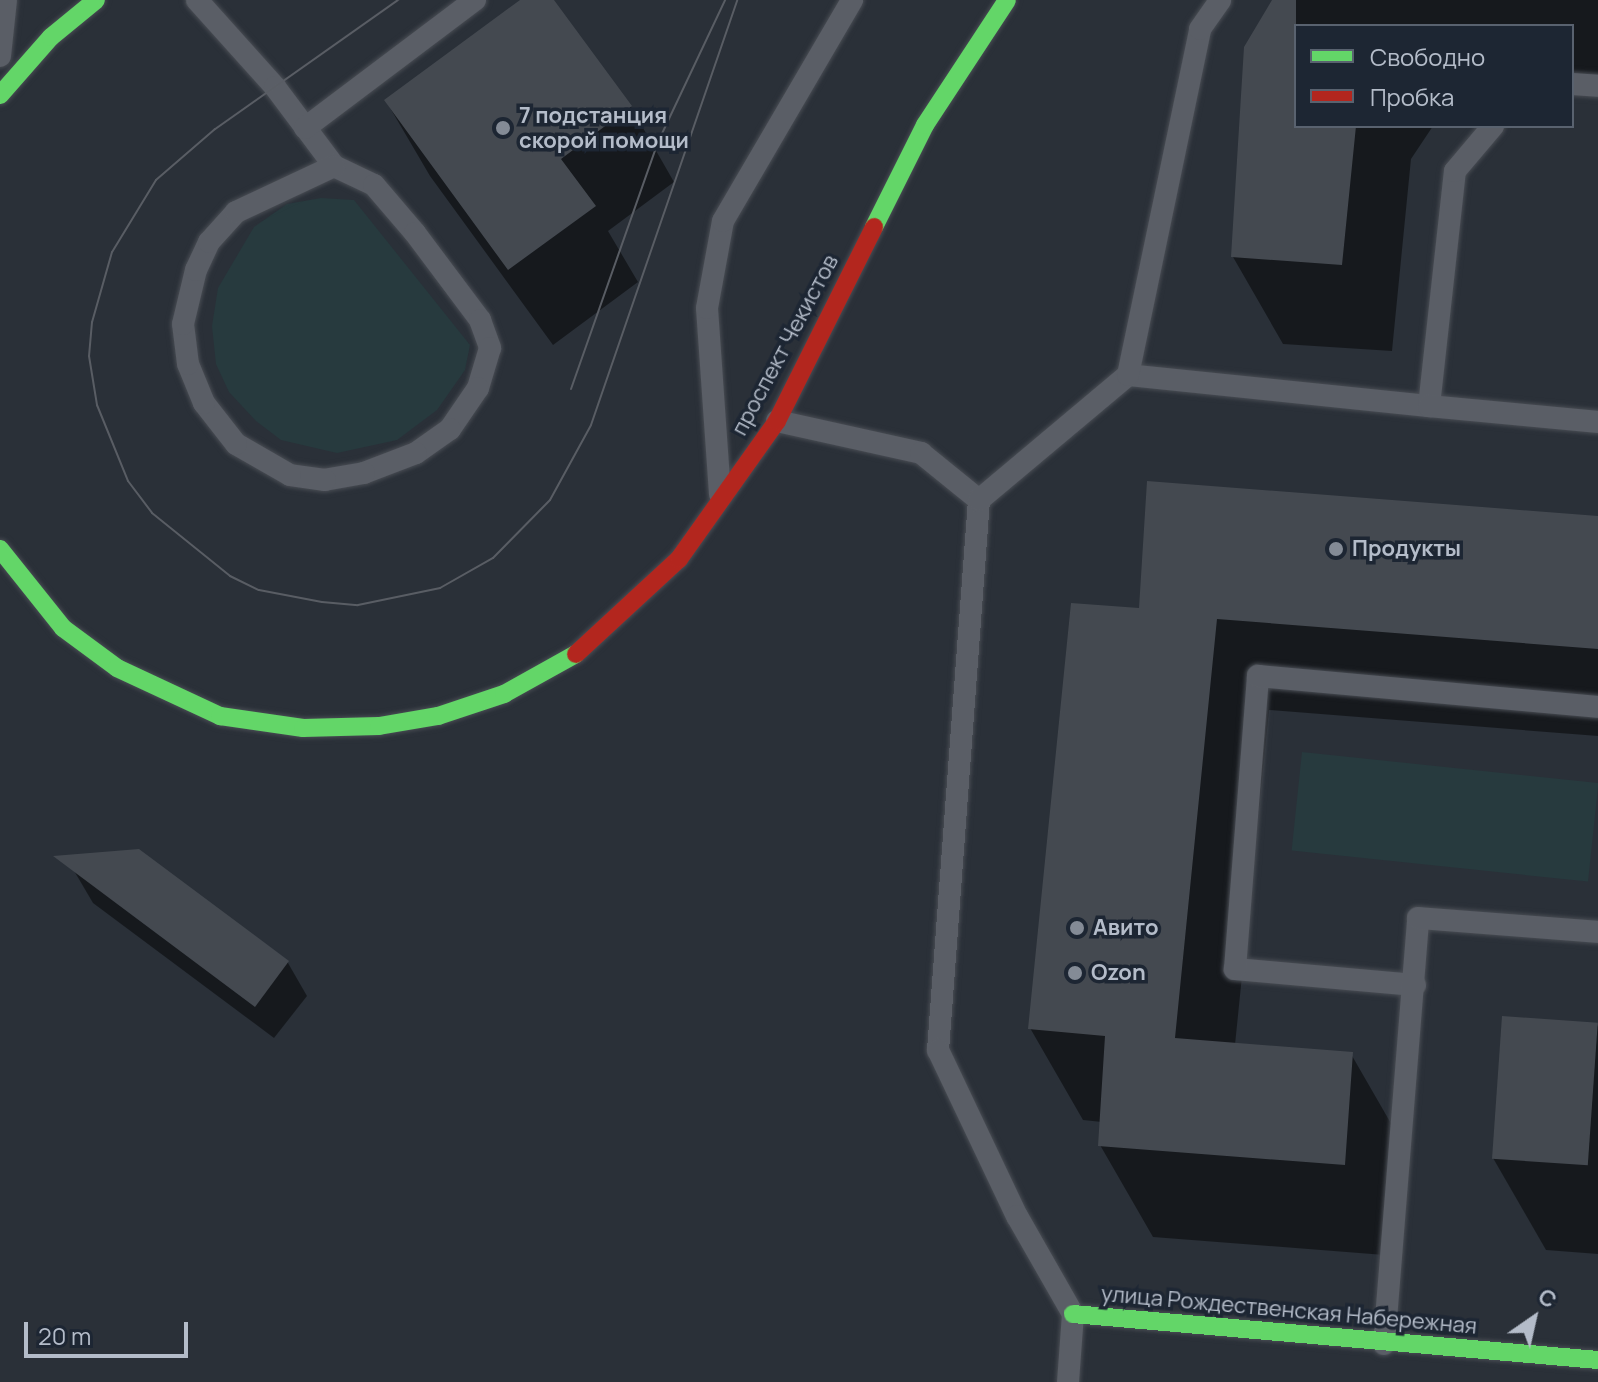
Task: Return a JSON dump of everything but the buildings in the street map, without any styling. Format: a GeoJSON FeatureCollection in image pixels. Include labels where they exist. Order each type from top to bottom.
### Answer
{"type":"FeatureCollection","features":[{"type":"Feature","properties":{"kind":"main road"},"geometry":{"type":"LineString","coordinates":[[0,95],[51,37],[96,0]]}},
{"type":"Feature","properties":{"kind":"main road","name":"проспект Чекистов"},"geometry":{"type":"LineString","coordinates":[[0,549],[63,628],[129,674],[220,716],[303,728],[379,726],[438,716],[504,694],[556,668],[638,602],[679,559],[777,421],[925,125],[1007,0]]}},
{"type":"Feature","properties":{"kind":"main road","name":"улица Рождественская Набережная"},"geometry":{"type":"LineString","coordinates":[[1073,1314],[1384,1344],[1598,1360]]}},
{"type":"Feature","properties":{"kind":"lane"},"geometry":{"type":"LineString","coordinates":[[0,56],[6,0]]}},
{"type":"Feature","properties":{"kind":"lane"},"geometry":{"type":"LineString","coordinates":[[197,0],[334,166],[374,185],[415,233],[480,320],[490,348],[478,388],[450,429],[416,453],[364,473],[325,480],[290,475],[236,444],[204,403],[188,364],[183,324],[196,270],[209,242],[236,212],[334,166]]}},
{"type":"Feature","properties":{"kind":"lane"},"geometry":{"type":"LineString","coordinates":[[305,128],[475,0]]}},
{"type":"Feature","properties":{"kind":"lane"},"geometry":{"type":"LineString","coordinates":[[721,503],[707,308],[723,221],[852,0]]}},
{"type":"Feature","properties":{"kind":"lane"},"geometry":{"type":"LineString","coordinates":[[1068,1382],[1073,1314],[1017,1216],[938,1050],[979,500],[1128,375],[1200,29],[1220,0]]}},
{"type":"Feature","properties":{"kind":"lane"},"geometry":{"type":"LineString","coordinates":[[1574,84],[1598,86]]}},
{"type":"Feature","properties":{"kind":"lane"},"geometry":{"type":"LineString","coordinates":[[1429,406],[1455,171],[1491,128]]}},
{"type":"Feature","properties":{"kind":"lane"},"geometry":{"type":"LineString","coordinates":[[1128,375],[1598,422]]}},
{"type":"Feature","properties":{"kind":"lane"},"geometry":{"type":"LineString","coordinates":[[777,421],[921,453],[979,500]]}},
{"type":"Feature","properties":{"kind":"lane"},"geometry":{"type":"LineString","coordinates":[[1415,985],[1235,969],[1258,676],[1598,707]]}},
{"type":"Feature","properties":{"kind":"lane"},"geometry":{"type":"LineString","coordinates":[[1384,1344],[1418,918],[1598,932]]}},
{"type":"Feature","properties":{"kind":"green space"},"geometry":{"type":"Polygon","coordinates":[[[321,198],[354,200],[470,345],[465,370],[437,410],[397,440],[337,453],[281,440],[256,421],[229,392],[216,364],[212,326],[218,288],[254,227],[287,204],[321,198]]]}},
{"type":"Feature","properties":{"kind":"green space"},"geometry":{"type":"Polygon","coordinates":[[[1302,752],[1598,783],[1588,882],[1292,850],[1302,752]]]}},
{"type":"Feature","properties":{"kind":"tram line"},"geometry":{"type":"LineString","coordinates":[[398,0],[215,129],[156,180],[112,252],[92,322],[89,356],[97,405],[128,481],[152,513],[230,576],[259,590],[322,602],[358,605],[440,588],[493,558],[550,500],[591,425],[737,0]]}},
{"type":"Feature","properties":{"kind":"tram line"},"geometry":{"type":"LineString","coordinates":[[571,389],[658,142],[725,0]]}},
{"type":"Feature","properties":{"kind":"traffic: fast"},"geometry":{"type":"LineString","coordinates":[[0,95],[51,37],[96,0]]}},
{"type":"Feature","properties":{"kind":"traffic: fast"},"geometry":{"type":"LineString","coordinates":[[874,227],[925,125],[1007,0]]}},
{"type":"Feature","properties":{"kind":"traffic: fast"},"geometry":{"type":"LineString","coordinates":[[0,549],[63,628],[117,668],[220,716],[303,728],[379,726],[438,716],[504,694],[576,654]]}},
{"type":"Feature","properties":{"kind":"traffic: fast"},"geometry":{"type":"LineString","coordinates":[[1073,1314],[1598,1360]]}},
{"type":"Feature","properties":{"kind":"traffic: jam"},"geometry":{"type":"LineString","coordinates":[[576,654],[679,559],[777,421],[874,227]]}},
{"type":"Feature","properties":{"kind":"place","name":"7 подстанция скорой помощи"},"geometry":{"type":"Point","coordinates":[503,128]}},
{"type":"Feature","properties":{"kind":"place","name":"Продукты"},"geometry":{"type":"Point","coordinates":[1336,549]}},
{"type":"Feature","properties":{"kind":"place","name":"Авито"},"geometry":{"type":"Point","coordinates":[1077,928]}},
{"type":"Feature","properties":{"kind":"place","name":"Ozon"},"geometry":{"type":"Point","coordinates":[1075,973]}}]}
